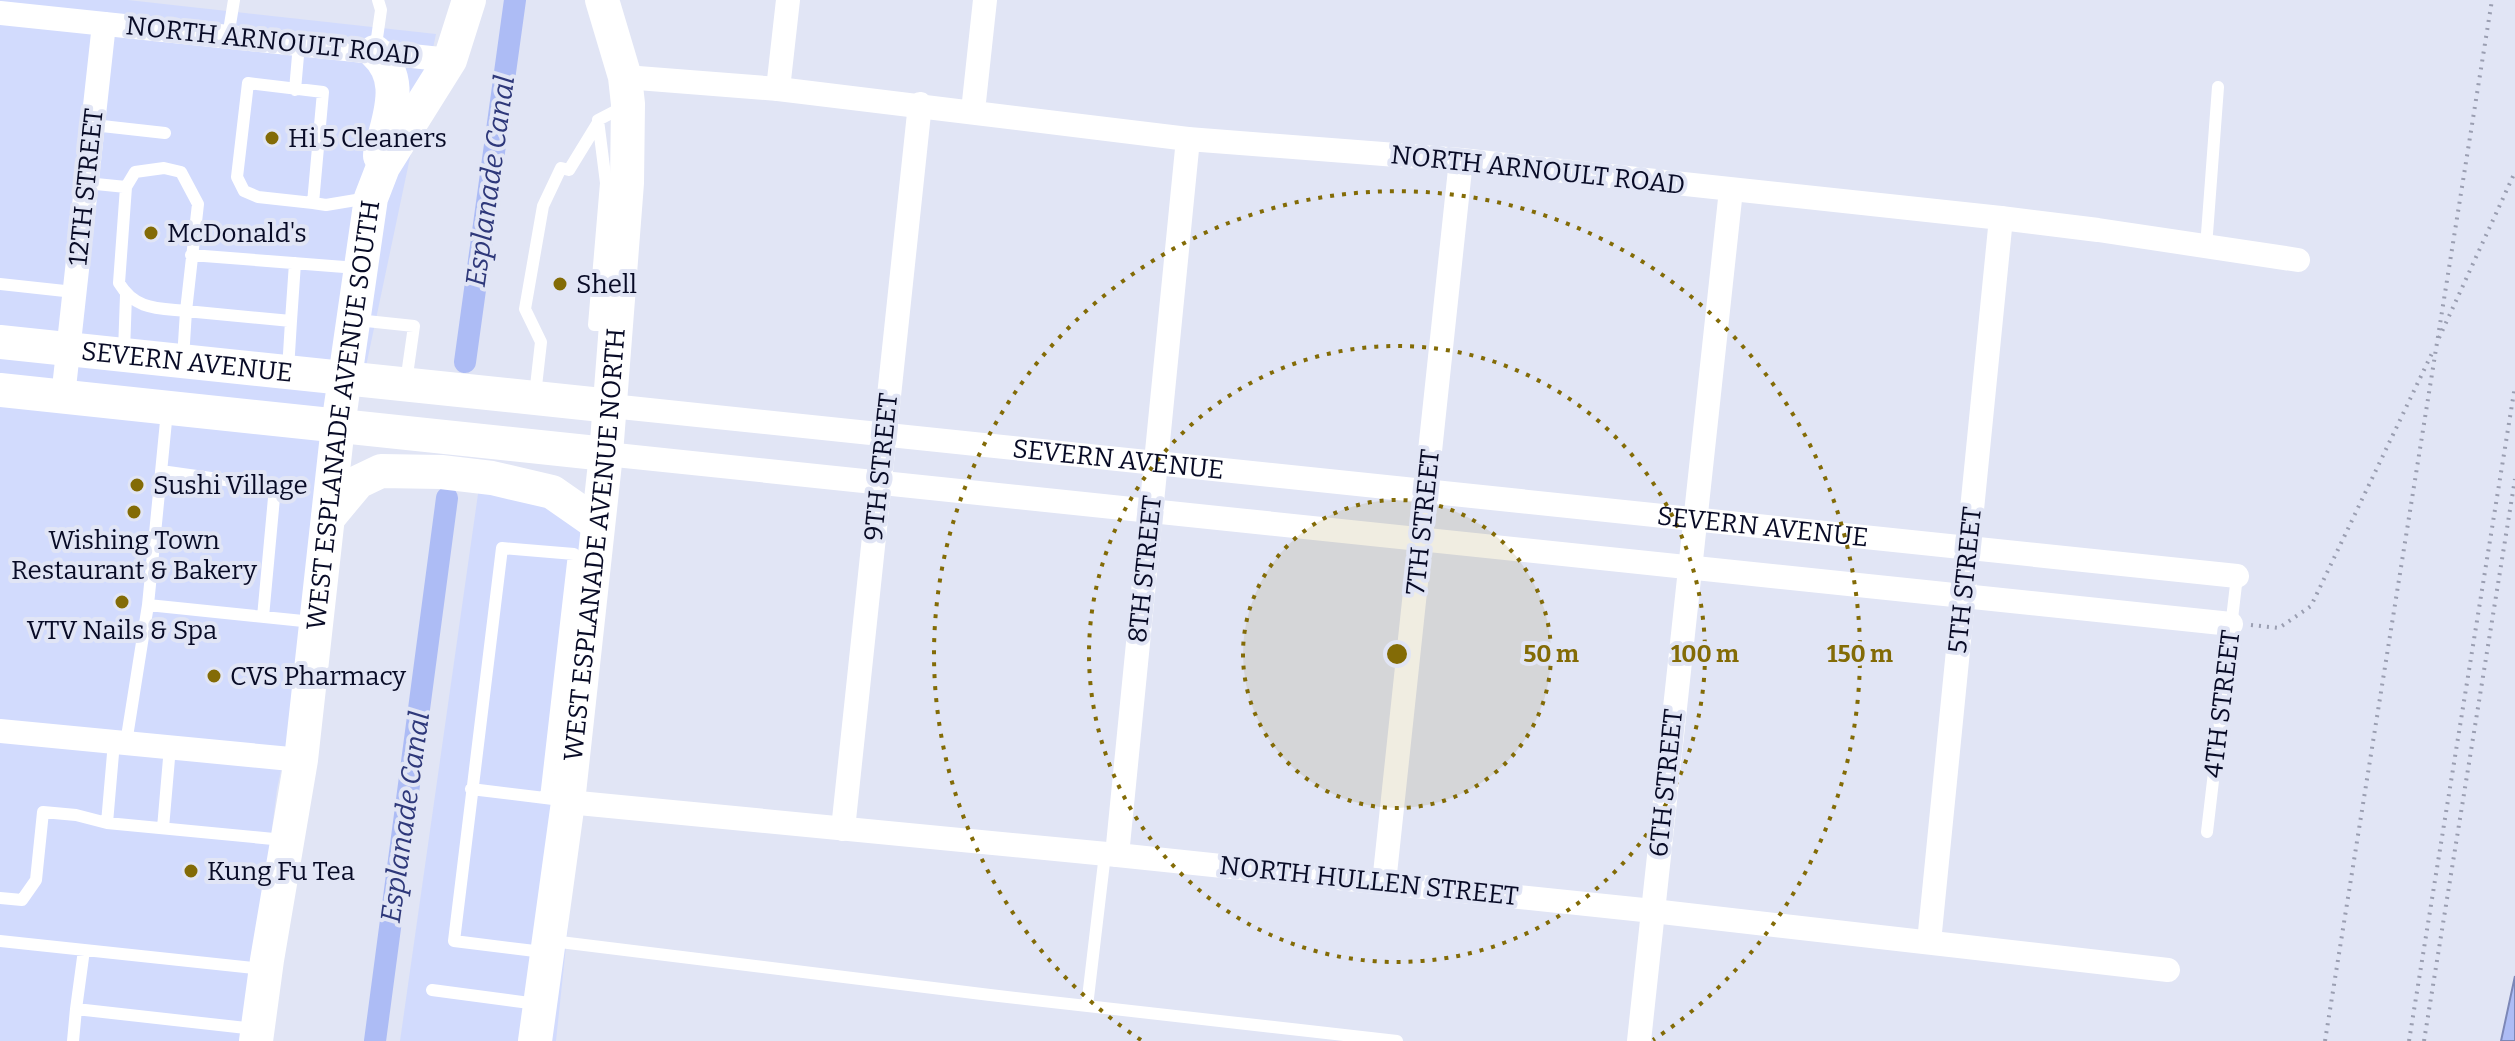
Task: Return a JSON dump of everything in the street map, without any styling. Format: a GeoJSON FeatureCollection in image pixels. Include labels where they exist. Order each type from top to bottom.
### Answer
{"type":"FeatureCollection","features":[{"type":"Feature","properties":{"kind":"main road","name":"WEST ESPLANADE AVENUE SOUTH"},"geometry":{"type":"LineString","coordinates":[[257,1035],[301,760],[344,378],[376,184],[450,60],[469,0]]}},
{"type":"Feature","properties":{"kind":"main road","name":"WEST ESPLANADE AVENUE NORTH"},"geometry":{"type":"LineString","coordinates":[[535,1041],[548,946],[557,800],[572,669],[598,524],[617,325],[611,250],[626,90],[602,0]]}},
{"type":"Feature","properties":{"kind":"main road"},"geometry":{"type":"LineString","coordinates":[[375,52],[386,62],[392,77],[387,130],[380,150],[376,184]]}},
{"type":"Feature","properties":{"kind":"main road","name":"SEVERN AVENUE"},"geometry":{"type":"LineString","coordinates":[[0,342],[611,406]]}},
{"type":"Feature","properties":{"kind":"main road","name":"SEVERN AVENUE"},"geometry":{"type":"LineString","coordinates":[[0,390],[606,454]]}},
{"type":"Feature","properties":{"kind":"main road"},"geometry":{"type":"LineString","coordinates":[[328,518],[358,482],[381,471],[441,472],[492,478],[552,492],[598,524]]}},
{"type":"Feature","properties":{"kind":"street"},"geometry":{"type":"LineString","coordinates":[[778,89],[788,0]]}},
{"type":"Feature","properties":{"kind":"street"},"geometry":{"type":"LineString","coordinates":[[973,111],[985,0]]}},
{"type":"Feature","properties":{"kind":"street","name":"NORTH ARNOULT ROAD"},"geometry":{"type":"LineString","coordinates":[[0,13],[450,60]]}},
{"type":"Feature","properties":{"kind":"street","name":"12TH STREET"},"geometry":{"type":"LineString","coordinates":[[63,397],[104,24]]}},
{"type":"Feature","properties":{"kind":"street","name":"NORTH ARNOULT ROAD"},"geometry":{"type":"LineString","coordinates":[[626,90],[778,89],[1188,139],[1461,160],[2001,218],[2298,260]]}},
{"type":"Feature","properties":{"kind":"street","name":"9TH STREET"},"geometry":{"type":"LineString","coordinates":[[843,829],[920,104]]}},
{"type":"Feature","properties":{"kind":"street","name":"8TH STREET"},"geometry":{"type":"LineString","coordinates":[[1111,855],[1156,463],[1188,139]]}},
{"type":"Feature","properties":{"kind":"street","name":"7TH STREET"},"geometry":{"type":"LineString","coordinates":[[1384,883],[1461,160]]}},
{"type":"Feature","properties":{"kind":"street","name":"6TH STREET"},"geometry":{"type":"LineString","coordinates":[[1639,1041],[1731,190]]}},
{"type":"Feature","properties":{"kind":"street","name":"5TH STREET"},"geometry":{"type":"LineString","coordinates":[[1929,942],[2001,218]]}},
{"type":"Feature","properties":{"kind":"street","name":"SEVERN AVENUE"},"geometry":{"type":"LineString","coordinates":[[611,406],[2237,576]]}},
{"type":"Feature","properties":{"kind":"street","name":"SEVERN AVENUE"},"geometry":{"type":"LineString","coordinates":[[606,454],[2231,624]]}},
{"type":"Feature","properties":{"kind":"street"},"geometry":{"type":"LineString","coordinates":[[0,731],[301,760]]}},
{"type":"Feature","properties":{"kind":"street","name":"NORTH HULLEN STREET"},"geometry":{"type":"LineString","coordinates":[[557,800],[1653,911],[2168,970]]}},
{"type":"Feature","properties":{"kind":"lane"},"geometry":{"type":"LineString","coordinates":[[228,37],[234,0]]}},
{"type":"Feature","properties":{"kind":"lane"},"geometry":{"type":"LineString","coordinates":[[375,52],[381,10],[378,0]]}},
{"type":"Feature","properties":{"kind":"lane"},"geometry":{"type":"LineString","coordinates":[[295,90],[299,44]]}},
{"type":"Feature","properties":{"kind":"lane"},"geometry":{"type":"LineString","coordinates":[[313,203],[323,92],[248,83],[237,177],[244,191],[258,197],[326,205],[376,184]]}},
{"type":"Feature","properties":{"kind":"lane"},"geometry":{"type":"LineString","coordinates":[[2206,247],[2218,87]]}},
{"type":"Feature","properties":{"kind":"lane"},"geometry":{"type":"LineString","coordinates":[[535,398],[541,342],[525,309],[543,206],[561,168],[569,170],[599,121],[626,90]]}},
{"type":"Feature","properties":{"kind":"lane"},"geometry":{"type":"LineString","coordinates":[[599,121],[616,183]]}},
{"type":"Feature","properties":{"kind":"lane"},"geometry":{"type":"LineString","coordinates":[[93,125],[165,133]]}},
{"type":"Feature","properties":{"kind":"lane"},"geometry":{"type":"LineString","coordinates":[[183,361],[186,311],[191,255],[198,204],[181,172],[164,168],[135,172],[126,187],[119,283],[126,295],[148,307],[186,311],[291,321]]}},
{"type":"Feature","properties":{"kind":"lane"},"geometry":{"type":"LineString","coordinates":[[86,183],[126,187]]}},
{"type":"Feature","properties":{"kind":"lane"},"geometry":{"type":"LineString","coordinates":[[191,255],[360,268]]}},
{"type":"Feature","properties":{"kind":"lane"},"geometry":{"type":"LineString","coordinates":[[288,372],[295,263]]}},
{"type":"Feature","properties":{"kind":"lane"},"geometry":{"type":"LineString","coordinates":[[0,284],[74,292]]}},
{"type":"Feature","properties":{"kind":"lane"},"geometry":{"type":"LineString","coordinates":[[124,355],[126,295]]}},
{"type":"Feature","properties":{"kind":"lane"},"geometry":{"type":"LineString","coordinates":[[353,320],[414,326],[406,385]]}},
{"type":"Feature","properties":{"kind":"lane"},"geometry":{"type":"LineString","coordinates":[[107,823],[148,605],[168,408]]}},
{"type":"Feature","properties":{"kind":"lane"},"geometry":{"type":"LineString","coordinates":[[161,471],[275,487],[263,617]]}},
{"type":"Feature","properties":{"kind":"lane"},"geometry":{"type":"LineString","coordinates":[[572,669],[574,554],[502,548],[454,941],[585,946],[1397,1041]]}},
{"type":"Feature","properties":{"kind":"lane","name":"4TH STREET"},"geometry":{"type":"LineString","coordinates":[[2207,832],[2237,576]]}},
{"type":"Feature","properties":{"kind":"lane"},"geometry":{"type":"LineString","coordinates":[[148,605],[316,622]]}},
{"type":"Feature","properties":{"kind":"lane"},"geometry":{"type":"LineString","coordinates":[[163,828],[170,747]]}},
{"type":"Feature","properties":{"kind":"lane"},"geometry":{"type":"LineString","coordinates":[[471,789],[557,800]]}},
{"type":"Feature","properties":{"kind":"lane"},"geometry":{"type":"LineString","coordinates":[[0,898],[22,900],[36,880],[43,812],[76,815],[107,823],[288,840]]}},
{"type":"Feature","properties":{"kind":"lane"},"geometry":{"type":"LineString","coordinates":[[1087,1006],[1111,855]]}},
{"type":"Feature","properties":{"kind":"lane"},"geometry":{"type":"LineString","coordinates":[[0,941],[266,970]]}},
{"type":"Feature","properties":{"kind":"lane"},"geometry":{"type":"LineString","coordinates":[[73,1041],[84,950]]}},
{"type":"Feature","properties":{"kind":"lane"},"geometry":{"type":"LineString","coordinates":[[432,990],[540,1004]]}},
{"type":"Feature","properties":{"kind":"lane"},"geometry":{"type":"LineString","coordinates":[[76,1009],[257,1035]]}},
{"type":"Feature","properties":{"kind":"path"},"geometry":{"type":"LineString","coordinates":[[2325,1041],[2492,0]]}},
{"type":"Feature","properties":{"kind":"path"},"geometry":{"type":"LineString","coordinates":[[2231,624],[2279,628],[2311,606],[2515,172]]}},
{"type":"Feature","properties":{"kind":"path"},"geometry":{"type":"LineString","coordinates":[[2409,1041],[2515,386]]}},
{"type":"Feature","properties":{"kind":"path"},"geometry":{"type":"LineString","coordinates":[[2424,1041],[2515,479]]}},
{"type":"Feature","properties":{"kind":"shaded area"},"geometry":{"type":"Polygon","coordinates":[[[0,0],[128,0],[436,34],[277,789],[245,1041],[0,1041],[0,0]]]}},
{"type":"Feature","properties":{"kind":"shaded area"},"geometry":{"type":"Polygon","coordinates":[[[479,487],[613,501],[556,1041],[400,1041],[479,487]]]}},
{"type":"Feature","properties":{"kind":"water"},"geometry":{"type":"Polygon","coordinates":[[[2515,976],[2515,1041],[2501,1041],[2515,976]]]}},
{"type":"Feature","properties":{"kind":"waterway","name":"Esplanade Canal"},"geometry":{"type":"LineString","coordinates":[[465,362],[515,0]]}},
{"type":"Feature","properties":{"kind":"waterway","name":"Esplanade Canal"},"geometry":{"type":"LineString","coordinates":[[375,1041],[447,498]]}},
{"type":"Feature","properties":{"kind":"place","name":"Hi 5 Cleaners"},"geometry":{"type":"Point","coordinates":[272,138]}},
{"type":"Feature","properties":{"kind":"place","name":"McDonald's"},"geometry":{"type":"Point","coordinates":[151,233]}},
{"type":"Feature","properties":{"kind":"place","name":"Shell"},"geometry":{"type":"Point","coordinates":[560,284]}},
{"type":"Feature","properties":{"kind":"place","name":"Sushi Village"},"geometry":{"type":"Point","coordinates":[137,485]}},
{"type":"Feature","properties":{"kind":"place","name":"Wishing Town Restaurant & Bakery"},"geometry":{"type":"Point","coordinates":[134,512]}},
{"type":"Feature","properties":{"kind":"place","name":"VTV Nails & Spa"},"geometry":{"type":"Point","coordinates":[122,602]}},
{"type":"Feature","properties":{"kind":"place","name":"CVS Pharmacy"},"geometry":{"type":"Point","coordinates":[214,676]}},
{"type":"Feature","properties":{"kind":"place","name":"Kung Fu Tea"},"geometry":{"type":"Point","coordinates":[191,871]}}]}
